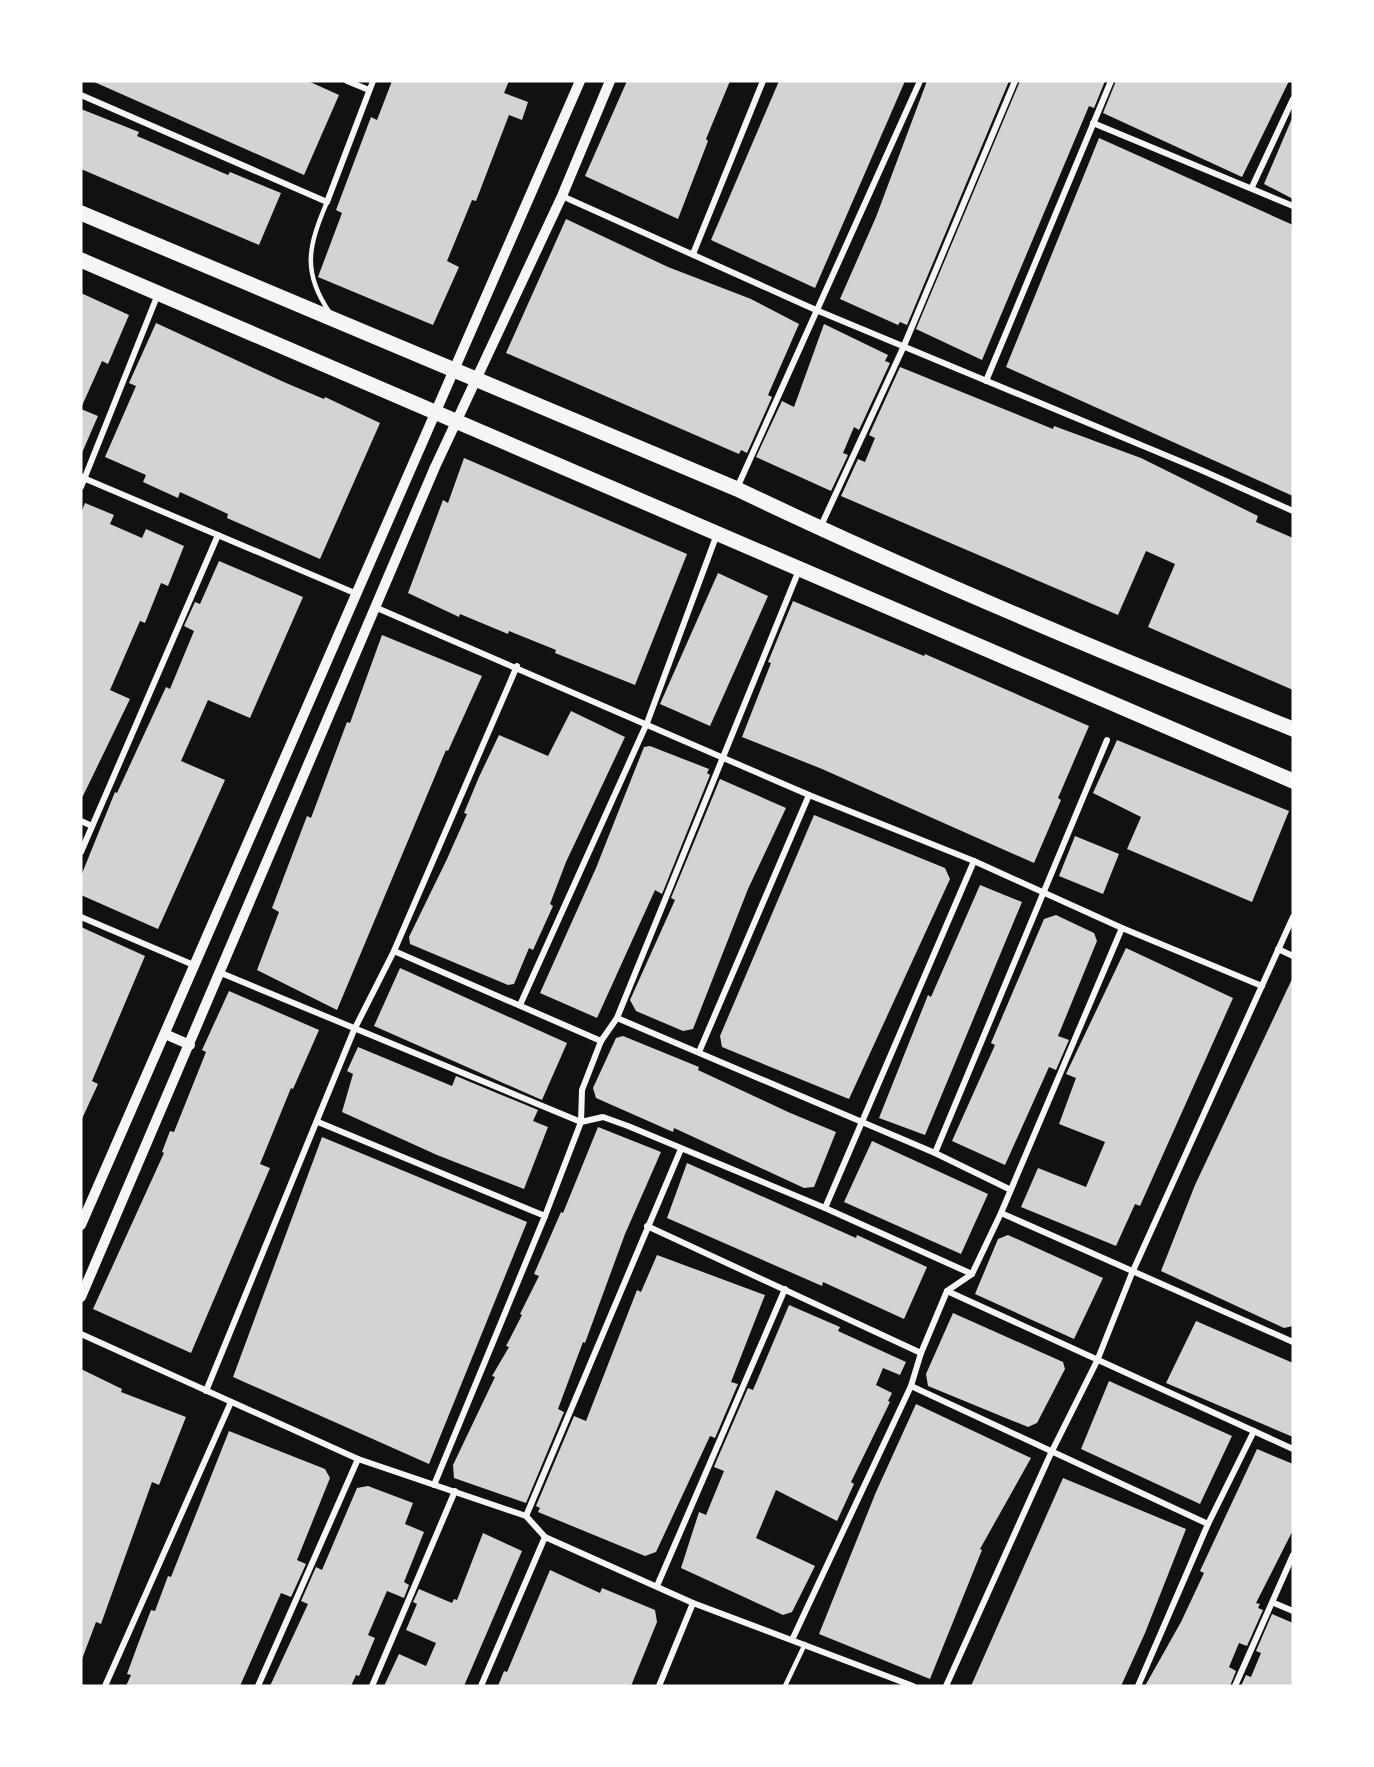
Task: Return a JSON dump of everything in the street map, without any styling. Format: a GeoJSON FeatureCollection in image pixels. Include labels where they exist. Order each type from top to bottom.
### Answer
{"type":"FeatureCollection","features":[{"type":"Feature","properties":{"kind":"main road"},"geometry":{"type":"LineString","coordinates":[[81,213],[340,324],[737,489],[1127,663],[1293,729]]}},
{"type":"Feature","properties":{"kind":"main road"},"geometry":{"type":"LineString","coordinates":[[81,260],[1293,781]]}},
{"type":"Feature","properties":{"kind":"street"},"geometry":{"type":"LineString","coordinates":[[347,81],[369,90]]}},
{"type":"Feature","properties":{"kind":"street"},"geometry":{"type":"LineString","coordinates":[[81,95],[327,202],[373,81]]}},
{"type":"Feature","properties":{"kind":"street"},"geometry":{"type":"LineString","coordinates":[[81,1225],[196,966],[436,413],[452,371],[580,81]]}},
{"type":"Feature","properties":{"kind":"street"},"geometry":{"type":"LineString","coordinates":[[81,1297],[455,422],[562,196],[610,81]]}},
{"type":"Feature","properties":{"kind":"street"},"geometry":{"type":"LineString","coordinates":[[693,254],[763,81]]}},
{"type":"Feature","properties":{"kind":"street"},"geometry":{"type":"LineString","coordinates":[[737,489],[920,81]]}},
{"type":"Feature","properties":{"kind":"street"},"geometry":{"type":"LineString","coordinates":[[820,528],[903,348],[1016,81]]}},
{"type":"Feature","properties":{"kind":"street"},"geometry":{"type":"LineString","coordinates":[[986,381],[1111,81]]}},
{"type":"Feature","properties":{"kind":"street"},"geometry":{"type":"LineString","coordinates":[[1252,187],[1293,99]]}},
{"type":"Feature","properties":{"kind":"street"},"geometry":{"type":"LineString","coordinates":[[1093,123],[1252,187],[1293,206]]}},
{"type":"Feature","properties":{"kind":"street"},"geometry":{"type":"LineString","coordinates":[[562,196],[903,348],[1293,512]]}},
{"type":"Feature","properties":{"kind":"street"},"geometry":{"type":"LineString","coordinates":[[81,487],[158,294]]}},
{"type":"Feature","properties":{"kind":"street"},"geometry":{"type":"LineString","coordinates":[[83,478],[357,594]]}},
{"type":"Feature","properties":{"kind":"street"},"geometry":{"type":"LineString","coordinates":[[520,1005],[647,723],[717,534]]}},
{"type":"Feature","properties":{"kind":"street"},"geometry":{"type":"LineString","coordinates":[[81,852],[218,535]]}},
{"type":"Feature","properties":{"kind":"street"},"geometry":{"type":"LineString","coordinates":[[434,1485],[545,1216],[580,1122],[582,1090],[601,1041],[617,1018],[631,976],[724,758],[799,569]]}},
{"type":"Feature","properties":{"kind":"street"},"geometry":{"type":"LineString","coordinates":[[377,608],[517,666],[809,795],[974,861],[1122,928],[1262,986]]}},
{"type":"Feature","properties":{"kind":"street"},"geometry":{"type":"LineString","coordinates":[[206,1390],[354,1030],[394,951],[517,666]]}},
{"type":"Feature","properties":{"kind":"street"},"geometry":{"type":"LineString","coordinates":[[935,1153],[1107,740]]}},
{"type":"Feature","properties":{"kind":"street"},"geometry":{"type":"LineString","coordinates":[[699,1052],[809,795]]}},
{"type":"Feature","properties":{"kind":"street"},"geometry":{"type":"LineString","coordinates":[[81,821],[92,826]]}},
{"type":"Feature","properties":{"kind":"street"},"geometry":{"type":"LineString","coordinates":[[825,1208],[974,861]]}},
{"type":"Feature","properties":{"kind":"street"},"geometry":{"type":"LineString","coordinates":[[81,917],[196,966]]}},
{"type":"Feature","properties":{"kind":"street"},"geometry":{"type":"LineString","coordinates":[[946,1686],[1051,1453],[1097,1361],[1132,1273],[1293,917]]}},
{"type":"Feature","properties":{"kind":"street"},"geometry":{"type":"LineString","coordinates":[[792,1640],[911,1386],[921,1353],[947,1291],[972,1274],[1001,1213],[1009,1189],[1122,928]]}},
{"type":"Feature","properties":{"kind":"street"},"geometry":{"type":"LineString","coordinates":[[1278,949],[1293,956]]}},
{"type":"Feature","properties":{"kind":"street"},"geometry":{"type":"LineString","coordinates":[[394,951],[601,1041]]}},
{"type":"Feature","properties":{"kind":"street"},"geometry":{"type":"LineString","coordinates":[[221,973],[580,1122],[603,1117],[825,1208],[972,1274]]}},
{"type":"Feature","properties":{"kind":"street"},"geometry":{"type":"LineString","coordinates":[[617,1018],[935,1153],[1009,1189]]}},
{"type":"Feature","properties":{"kind":"street"},"geometry":{"type":"LineString","coordinates":[[165,1034],[190,1045]]}},
{"type":"Feature","properties":{"kind":"street"},"geometry":{"type":"LineString","coordinates":[[318,1122],[545,1216]]}},
{"type":"Feature","properties":{"kind":"street"},"geometry":{"type":"LineString","coordinates":[[526,1516],[681,1149]]}},
{"type":"Feature","properties":{"kind":"street"},"geometry":{"type":"LineString","coordinates":[[1001,1213],[1132,1273],[1293,1342]]}},
{"type":"Feature","properties":{"kind":"street"},"geometry":{"type":"LineString","coordinates":[[647,1226],[921,1353]]}},
{"type":"Feature","properties":{"kind":"street"},"geometry":{"type":"LineString","coordinates":[[657,1586],[785,1289]]}},
{"type":"Feature","properties":{"kind":"street"},"geometry":{"type":"LineString","coordinates":[[947,1291],[1293,1449]]}},
{"type":"Feature","properties":{"kind":"street"},"geometry":{"type":"LineString","coordinates":[[81,1334],[358,1459],[526,1516],[545,1537],[693,1603],[914,1686]]}},
{"type":"Feature","properties":{"kind":"street"},"geometry":{"type":"LineString","coordinates":[[911,1386],[1208,1524]]}},
{"type":"Feature","properties":{"kind":"street"},"geometry":{"type":"LineString","coordinates":[[105,1686],[231,1402]]}},
{"type":"Feature","properties":{"kind":"street"},"geometry":{"type":"LineString","coordinates":[[1138,1686],[1208,1524],[1254,1431]]}},
{"type":"Feature","properties":{"kind":"street"},"geometry":{"type":"LineString","coordinates":[[258,1686],[358,1459]]}},
{"type":"Feature","properties":{"kind":"street"},"geometry":{"type":"LineString","coordinates":[[372,1686],[456,1491]]}},
{"type":"Feature","properties":{"kind":"street"},"geometry":{"type":"LineString","coordinates":[[481,1686],[545,1537]]}},
{"type":"Feature","properties":{"kind":"street"},"geometry":{"type":"LineString","coordinates":[[1235,1686],[1274,1603],[1293,1555]]}},
{"type":"Feature","properties":{"kind":"street"},"geometry":{"type":"LineString","coordinates":[[659,1686],[693,1603]]}},
{"type":"Feature","properties":{"kind":"street"},"geometry":{"type":"LineString","coordinates":[[1274,1603],[1293,1611]]}},
{"type":"Feature","properties":{"kind":"lane"},"geometry":{"type":"LineString","coordinates":[[327,202],[312,238],[310,266],[318,294],[340,324]]}},
{"type":"Feature","properties":{"kind":"lane"},"geometry":{"type":"LineString","coordinates":[[785,1686],[805,1644]]}},
{"type":"Feature","properties":{"kind":"building"},"geometry":{"type":"Polygon","coordinates":[[[92,81],[308,81],[339,95],[304,175],[92,81]]]}},
{"type":"Feature","properties":{"kind":"building"},"geometry":{"type":"Polygon","coordinates":[[[392,81],[509,81],[504,93],[528,102],[522,120],[509,115],[476,201],[472,200],[447,261],[459,267],[433,325],[318,277],[342,213],[336,210],[371,117],[377,120],[392,81]]]}},
{"type":"Feature","properties":{"kind":"building"},"geometry":{"type":"Polygon","coordinates":[[[627,81],[730,81],[706,139],[708,141],[678,219],[585,176],[627,81]]]}},
{"type":"Feature","properties":{"kind":"building"},"geometry":{"type":"Polygon","coordinates":[[[779,81],[905,81],[815,288],[711,240],[779,81]]]}},
{"type":"Feature","properties":{"kind":"building"},"geometry":{"type":"Polygon","coordinates":[[[927,81],[1009,81],[907,325],[900,322],[898,325],[840,299],[876,217],[927,81]]]}},
{"type":"Feature","properties":{"kind":"building"},"geometry":{"type":"Polygon","coordinates":[[[1020,81],[1105,81],[1094,108],[1089,106],[982,360],[916,329],[1020,81]]]}},
{"type":"Feature","properties":{"kind":"building"},"geometry":{"type":"Polygon","coordinates":[[[1116,81],[1289,81],[1242,177],[1103,113],[1116,81]]]}},
{"type":"Feature","properties":{"kind":"building"},"geometry":{"type":"Polygon","coordinates":[[[81,109],[139,132],[137,136],[228,175],[230,172],[281,193],[259,245],[81,169],[81,109]]]}},
{"type":"Feature","properties":{"kind":"building"},"geometry":{"type":"Polygon","coordinates":[[[1293,116],[1293,199],[1264,184],[1293,116]]]}},
{"type":"Feature","properties":{"kind":"building"},"geometry":{"type":"Polygon","coordinates":[[[1099,138],[1293,225],[1293,496],[1006,367],[1099,138]]]}},
{"type":"Feature","properties":{"kind":"building"},"geometry":{"type":"Polygon","coordinates":[[[566,219],[668,267],[751,299],[799,324],[768,395],[772,397],[747,453],[741,450],[739,454],[506,353],[566,219]]]}},
{"type":"Feature","properties":{"kind":"building"},"geometry":{"type":"Polygon","coordinates":[[[81,293],[129,315],[108,364],[102,361],[81,408],[81,293]]]}},
{"type":"Feature","properties":{"kind":"building"},"geometry":{"type":"Polygon","coordinates":[[[156,323],[380,423],[320,559],[227,518],[228,514],[180,492],[178,498],[143,482],[146,475],[105,457],[136,386],[129,383],[156,323]]]}},
{"type":"Feature","properties":{"kind":"building"},"geometry":{"type":"Polygon","coordinates":[[[824,324],[888,355],[885,361],[890,363],[859,430],[854,427],[843,453],[848,455],[831,491],[756,457],[782,401],[794,407],[824,324]]]}},
{"type":"Feature","properties":{"kind":"building"},"geometry":{"type":"Polygon","coordinates":[[[900,367],[1053,429],[1054,426],[1141,458],[1258,516],[1256,522],[1293,538],[1293,690],[1148,627],[1175,564],[1146,551],[1118,615],[841,496],[858,459],[865,462],[875,438],[869,435],[900,367]]]}},
{"type":"Feature","properties":{"kind":"building"},"geometry":{"type":"Polygon","coordinates":[[[81,409],[98,416],[81,455],[81,409]]]}},
{"type":"Feature","properties":{"kind":"building"},"geometry":{"type":"Polygon","coordinates":[[[464,458],[687,554],[635,685],[555,653],[556,650],[509,631],[508,634],[460,614],[459,617],[408,593],[443,500],[448,503],[464,458]]]}},
{"type":"Feature","properties":{"kind":"building"},"geometry":{"type":"Polygon","coordinates":[[[85,503],[114,515],[110,524],[142,538],[146,529],[184,546],[168,586],[161,583],[145,623],[140,621],[110,690],[130,699],[81,800],[81,513],[85,503]]]}},
{"type":"Feature","properties":{"kind":"building"},"geometry":{"type":"Polygon","coordinates":[[[219,561],[303,597],[250,718],[208,700],[181,761],[225,780],[158,929],[81,895],[81,876],[115,792],[117,793],[166,687],[170,689],[194,631],[184,626],[195,602],[200,604],[219,561]]]}},
{"type":"Feature","properties":{"kind":"building"},"geometry":{"type":"Polygon","coordinates":[[[718,573],[768,596],[710,726],[660,704],[718,573]]]}},
{"type":"Feature","properties":{"kind":"building"},"geometry":{"type":"Polygon","coordinates":[[[793,601],[924,656],[925,654],[1089,726],[1058,798],[1061,800],[1034,863],[822,769],[742,737],[771,663],[768,662],[793,601]]]}},
{"type":"Feature","properties":{"kind":"building"},"geometry":{"type":"Polygon","coordinates":[[[382,635],[482,676],[448,751],[446,750],[337,1010],[257,970],[279,912],[272,908],[307,816],[311,818],[347,722],[350,723],[382,635]]]}},
{"type":"Feature","properties":{"kind":"building"},"geometry":{"type":"Polygon","coordinates":[[[571,711],[625,737],[566,862],[550,904],[553,906],[533,950],[529,948],[514,984],[508,985],[410,944],[409,937],[447,859],[467,814],[464,813],[479,777],[499,735],[548,756],[571,711]]]}},
{"type":"Feature","properties":{"kind":"building"},"geometry":{"type":"Polygon","coordinates":[[[1117,740],[1289,811],[1252,902],[1127,849],[1141,817],[1093,793],[1117,740]]]}},
{"type":"Feature","properties":{"kind":"building"},"geometry":{"type":"Polygon","coordinates":[[[650,746],[709,769],[707,773],[710,775],[662,894],[655,890],[597,1018],[540,993],[596,868],[644,747],[650,746]]]}},
{"type":"Feature","properties":{"kind":"building"},"geometry":{"type":"Polygon","coordinates":[[[720,779],[786,808],[748,889],[693,1029],[683,1031],[636,1011],[630,1000],[675,900],[671,898],[720,779]]]}},
{"type":"Feature","properties":{"kind":"building"},"geometry":{"type":"Polygon","coordinates":[[[814,815],[945,868],[950,879],[849,1099],[722,1047],[720,1036],[814,815]]]}},
{"type":"Feature","properties":{"kind":"building"},"geometry":{"type":"Polygon","coordinates":[[[1075,836],[1119,854],[1103,894],[1059,876],[1075,836]]]}},
{"type":"Feature","properties":{"kind":"building"},"geometry":{"type":"Polygon","coordinates":[[[980,885],[1022,902],[925,1135],[879,1118],[928,995],[931,997],[980,885]]]}},
{"type":"Feature","properties":{"kind":"building"},"geometry":{"type":"Polygon","coordinates":[[[1056,915],[1094,933],[1097,941],[1058,1036],[1069,1040],[1056,1070],[1049,1067],[1005,1165],[952,1141],[995,1045],[991,1043],[1044,919],[1056,915]]]}},
{"type":"Feature","properties":{"kind":"building"},"geometry":{"type":"Polygon","coordinates":[[[81,927],[145,956],[92,1081],[98,1084],[81,1121],[81,927]]]}},
{"type":"Feature","properties":{"kind":"building"},"geometry":{"type":"Polygon","coordinates":[[[1126,948],[1233,998],[1140,1206],[1135,1204],[1116,1246],[1021,1207],[1038,1168],[1086,1187],[1105,1142],[1059,1124],[1076,1078],[1066,1074],[1126,948]]]}},
{"type":"Feature","properties":{"kind":"building"},"geometry":{"type":"Polygon","coordinates":[[[400,968],[567,1043],[542,1100],[374,1026],[400,968]]]}},
{"type":"Feature","properties":{"kind":"building"},"geometry":{"type":"Polygon","coordinates":[[[1293,977],[1293,1326],[1284,1328],[1161,1271],[1195,1185],[1293,977]]]}},
{"type":"Feature","properties":{"kind":"building"},"geometry":{"type":"Polygon","coordinates":[[[229,991],[319,1030],[293,1089],[291,1088],[260,1164],[270,1168],[191,1353],[93,1309],[164,1153],[162,1152],[170,1131],[174,1132],[206,1052],[202,1050],[229,991]]]}},
{"type":"Feature","properties":{"kind":"building"},"geometry":{"type":"Polygon","coordinates":[[[623,1036],[699,1067],[698,1070],[836,1132],[814,1187],[804,1188],[674,1128],[673,1132],[596,1098],[593,1088],[616,1038],[623,1036]]]}},
{"type":"Feature","properties":{"kind":"building"},"geometry":{"type":"Polygon","coordinates":[[[358,1047],[452,1086],[456,1076],[538,1110],[533,1121],[548,1127],[524,1189],[437,1155],[342,1112],[353,1074],[347,1071],[358,1047]]]}},
{"type":"Feature","properties":{"kind":"building"},"geometry":{"type":"Polygon","coordinates":[[[598,1127],[661,1152],[625,1234],[585,1343],[583,1342],[558,1409],[564,1412],[526,1503],[454,1478],[453,1465],[495,1377],[492,1376],[509,1347],[506,1346],[539,1276],[534,1274],[561,1212],[563,1213],[598,1127]]]}},
{"type":"Feature","properties":{"kind":"building"},"geometry":{"type":"Polygon","coordinates":[[[322,1137],[527,1222],[429,1464],[233,1377],[322,1137]]]}},
{"type":"Feature","properties":{"kind":"building"},"geometry":{"type":"Polygon","coordinates":[[[872,1141],[988,1194],[961,1254],[844,1202],[872,1141]]]}},
{"type":"Feature","properties":{"kind":"building"},"geometry":{"type":"Polygon","coordinates":[[[687,1163],[927,1267],[904,1319],[823,1282],[822,1286],[667,1218],[687,1163]]]}},
{"type":"Feature","properties":{"kind":"building"},"geometry":{"type":"Polygon","coordinates":[[[1008,1235],[1103,1278],[1074,1339],[975,1294],[998,1239],[1008,1235]]]}},
{"type":"Feature","properties":{"kind":"building"},"geometry":{"type":"Polygon","coordinates":[[[657,1255],[765,1295],[731,1382],[738,1384],[715,1438],[710,1436],[656,1552],[645,1556],[538,1512],[540,1508],[536,1506],[574,1416],[586,1421],[637,1290],[641,1292],[657,1255]]]}},
{"type":"Feature","properties":{"kind":"building"},"geometry":{"type":"Polygon","coordinates":[[[789,1305],[840,1327],[838,1331],[906,1362],[900,1375],[883,1368],[876,1385],[892,1393],[888,1401],[890,1402],[851,1482],[854,1484],[837,1521],[776,1490],[756,1538],[815,1566],[792,1612],[783,1615],[681,1568],[699,1512],[706,1515],[724,1471],[714,1467],[716,1462],[748,1388],[753,1390],[789,1305]]]}},
{"type":"Feature","properties":{"kind":"building"},"geometry":{"type":"Polygon","coordinates":[[[953,1313],[1063,1362],[1065,1369],[1037,1423],[1028,1427],[928,1386],[926,1374],[953,1313]]]}},
{"type":"Feature","properties":{"kind":"building"},"geometry":{"type":"Polygon","coordinates":[[[1196,1321],[1293,1363],[1293,1437],[1166,1383],[1196,1321]]]}},
{"type":"Feature","properties":{"kind":"building"},"geometry":{"type":"Polygon","coordinates":[[[81,1369],[122,1389],[121,1392],[186,1417],[159,1485],[152,1482],[101,1624],[96,1622],[82,1659],[81,1369]]]}},
{"type":"Feature","properties":{"kind":"building"},"geometry":{"type":"Polygon","coordinates":[[[1109,1381],[1232,1436],[1200,1504],[1081,1449],[1109,1381]]]}},
{"type":"Feature","properties":{"kind":"building"},"geometry":{"type":"Polygon","coordinates":[[[916,1404],[1031,1458],[980,1549],[982,1550],[930,1679],[819,1634],[876,1492],[916,1404]]]}},
{"type":"Feature","properties":{"kind":"building"},"geometry":{"type":"Polygon","coordinates":[[[229,1431],[325,1469],[330,1478],[297,1560],[306,1564],[291,1597],[281,1593],[240,1686],[126,1686],[131,1675],[127,1674],[151,1610],[155,1611],[168,1576],[171,1577],[229,1431]]]}},
{"type":"Feature","properties":{"kind":"building"},"geometry":{"type":"Polygon","coordinates":[[[1257,1449],[1293,1464],[1293,1530],[1256,1603],[1260,1604],[1258,1608],[1263,1610],[1247,1646],[1239,1643],[1229,1667],[1236,1671],[1230,1686],[1145,1686],[1181,1622],[1204,1573],[1200,1571],[1257,1449]]]}},
{"type":"Feature","properties":{"kind":"building"},"geometry":{"type":"Polygon","coordinates":[[[1063,1478],[1186,1529],[1145,1633],[1121,1686],[971,1686],[1063,1478]]]}},
{"type":"Feature","properties":{"kind":"building"},"geometry":{"type":"Polygon","coordinates":[[[368,1486],[413,1503],[405,1524],[424,1532],[404,1582],[409,1585],[404,1598],[387,1591],[368,1635],[375,1638],[359,1676],[356,1675],[351,1686],[270,1686],[308,1604],[301,1601],[316,1567],[322,1570],[357,1488],[368,1486]]]}},
{"type":"Feature","properties":{"kind":"building"},"geometry":{"type":"Polygon","coordinates":[[[483,1533],[522,1551],[464,1686],[384,1686],[399,1654],[426,1666],[436,1643],[406,1630],[417,1604],[413,1602],[419,1589],[452,1603],[454,1599],[457,1600],[483,1533]]]}},
{"type":"Feature","properties":{"kind":"building"},"geometry":{"type":"Polygon","coordinates":[[[550,1570],[600,1593],[602,1588],[655,1610],[657,1622],[631,1686],[498,1686],[504,1671],[507,1672],[550,1570]]]}},
{"type":"Feature","properties":{"kind":"building"},"geometry":{"type":"Polygon","coordinates":[[[1272,1614],[1293,1623],[1293,1686],[1241,1686],[1246,1675],[1251,1677],[1261,1653],[1256,1651],[1272,1614]]]}}]}
